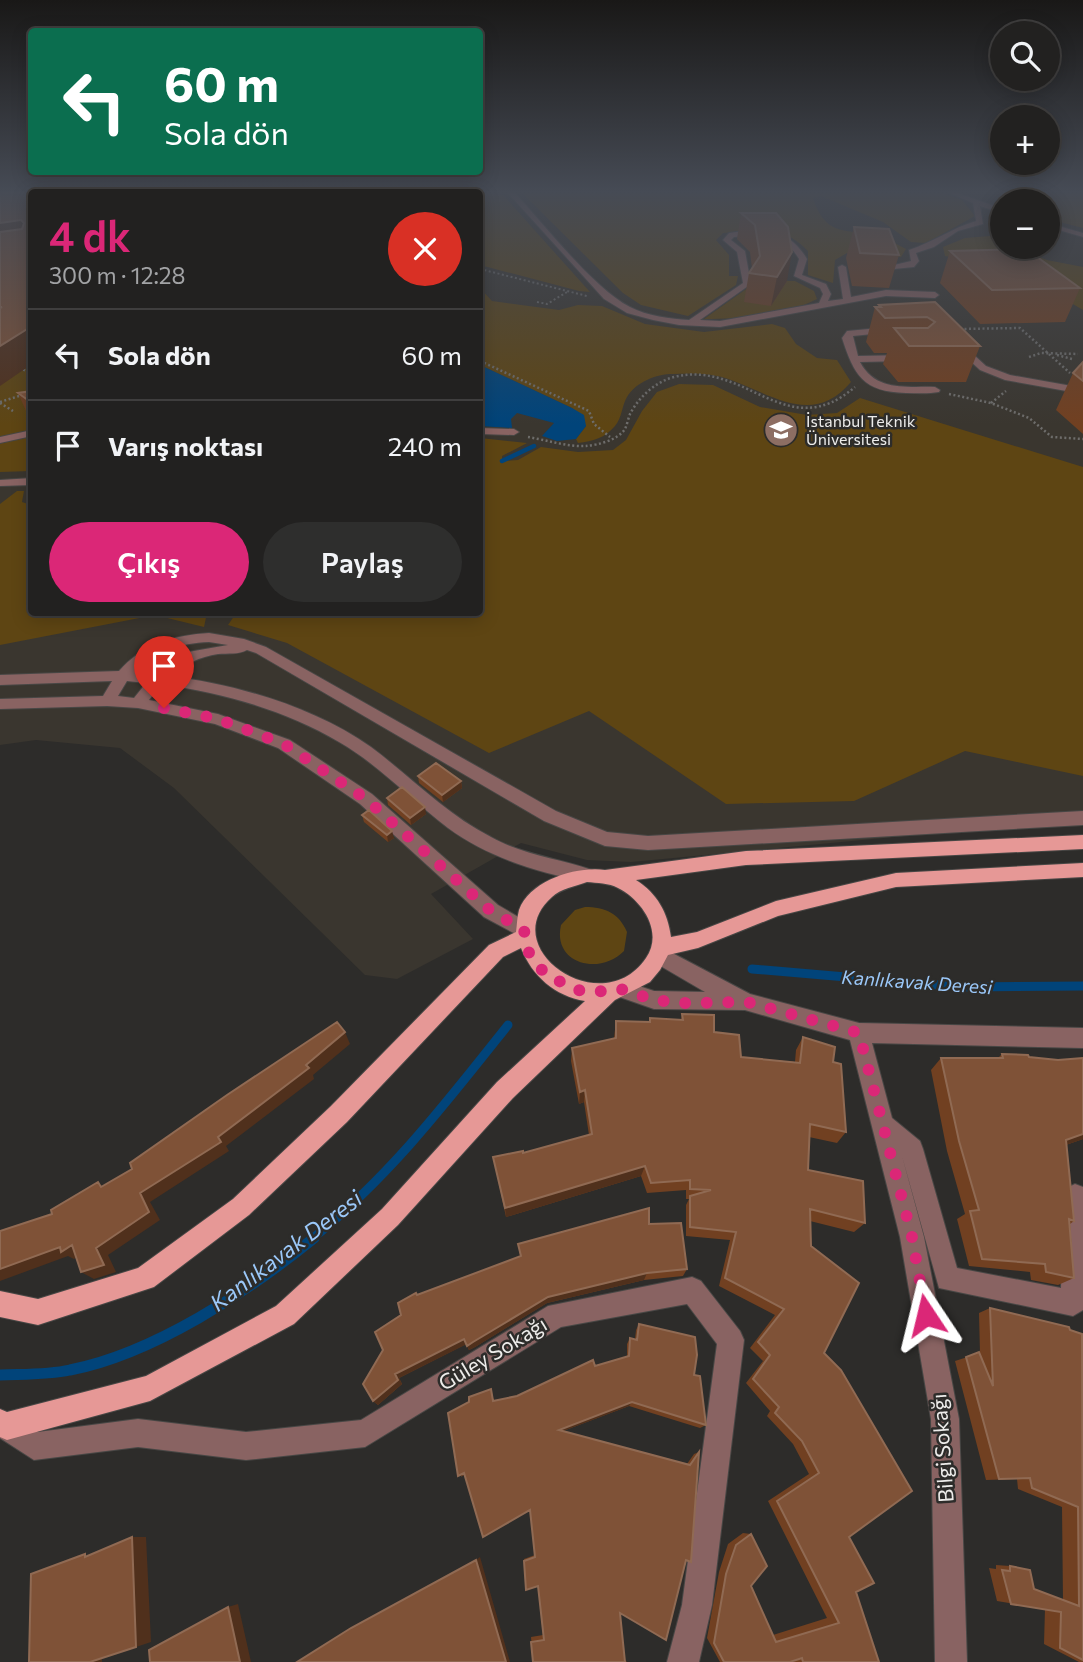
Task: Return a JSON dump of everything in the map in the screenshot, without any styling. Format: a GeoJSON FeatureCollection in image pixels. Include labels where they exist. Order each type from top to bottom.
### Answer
{"type":"FeatureCollection","features":[{"type":"Feature","properties":{"kind":"main road"},"geometry":{"type":"LineString","coordinates":[[596,876],[634,888],[655,908],[663,935],[660,951],[651,969],[637,981],[616,990],[594,992],[561,984],[536,964],[525,934],[528,914],[537,898],[567,879],[746,858],[1083,842]]}},
{"type":"Feature","properties":{"kind":"main road"},"geometry":{"type":"LineString","coordinates":[[660,951],[698,940],[776,909],[896,880],[1083,870]]}},
{"type":"Feature","properties":{"kind":"main road"},"geometry":{"type":"LineString","coordinates":[[0,1304],[37,1312],[145,1278],[241,1207],[339,1114],[496,951],[525,934]]}},
{"type":"Feature","properties":{"kind":"main road"},"geometry":{"type":"LineString","coordinates":[[3,1425],[150,1388],[285,1315],[390,1217],[505,1090],[616,990]]}},
{"type":"Feature","properties":{"kind":"street"},"geometry":{"type":"LineString","coordinates":[[583,271],[607,297],[630,311],[690,323],[743,322],[873,295],[901,292],[934,295]]}},
{"type":"Feature","properties":{"kind":"street"},"geometry":{"type":"LineString","coordinates":[[690,323],[747,284],[745,271]]}},
{"type":"Feature","properties":{"kind":"street"},"geometry":{"type":"LineString","coordinates":[[800,271],[798,276],[823,286],[827,294],[823,304]]}},
{"type":"Feature","properties":{"kind":"street"},"geometry":{"type":"LineString","coordinates":[[843,271],[847,300]]}},
{"type":"Feature","properties":{"kind":"street"},"geometry":{"type":"LineString","coordinates":[[873,295],[906,306]]}},
{"type":"Feature","properties":{"kind":"street"},"geometry":{"type":"LineString","coordinates":[[901,330],[849,333],[847,338],[854,359],[866,380],[873,386],[935,390]]}},
{"type":"Feature","properties":{"kind":"street"},"geometry":{"type":"LineString","coordinates":[[945,330],[983,368],[1008,378],[1083,391]]}},
{"type":"Feature","properties":{"kind":"street"},"geometry":{"type":"LineString","coordinates":[[854,359],[916,358]]}},
{"type":"Feature","properties":{"kind":"street"},"geometry":{"type":"LineString","coordinates":[[483,431],[514,432]]}},
{"type":"Feature","properties":{"kind":"street"},"geometry":{"type":"LineString","coordinates":[[0,440],[28,434]]}},
{"type":"Feature","properties":{"kind":"street"},"geometry":{"type":"LineString","coordinates":[[0,483],[28,480]]}},
{"type":"Feature","properties":{"kind":"street"},"geometry":{"type":"LineString","coordinates":[[107,701],[129,669],[163,646],[188,638],[211,636],[238,640],[261,650],[550,816],[605,839],[648,843],[1083,818]]}},
{"type":"Feature","properties":{"kind":"street"},"geometry":{"type":"LineString","coordinates":[[138,703],[155,680],[180,661],[198,653],[228,649],[261,650]]}},
{"type":"Feature","properties":{"kind":"street"},"geometry":{"type":"LineString","coordinates":[[0,680],[124,676],[250,699],[310,720],[372,757],[471,835],[518,858],[596,876]]}},
{"type":"Feature","properties":{"kind":"street"},"geometry":{"type":"LineString","coordinates":[[0,705],[107,701],[138,703],[218,719],[284,744],[366,799],[491,911],[525,934]]}},
{"type":"Feature","properties":{"kind":"street"},"geometry":{"type":"LineString","coordinates":[[660,951],[702,981],[747,1002],[859,1033],[1083,1038]]}},
{"type":"Feature","properties":{"kind":"street"},"geometry":{"type":"LineString","coordinates":[[616,990],[654,1000],[747,1002]]}},
{"type":"Feature","properties":{"kind":"street","name":"Bilgi Sokağı"},"geometry":{"type":"LineString","coordinates":[[859,1033],[912,1237],[945,1419],[951,1662]]}},
{"type":"Feature","properties":{"kind":"street"},"geometry":{"type":"LineString","coordinates":[[882,1124],[912,1149],[948,1279],[1073,1303],[1075,1196]]}},
{"type":"Feature","properties":{"kind":"street","name":"Güley Sokağı"},"geometry":{"type":"LineString","coordinates":[[3,1425],[34,1446],[138,1433],[246,1446],[365,1433],[557,1315],[692,1290],[731,1340],[697,1605],[683,1662]]}},
{"type":"Feature","properties":{"kind":"path"},"geometry":{"type":"LineString","coordinates":[[486,271],[582,296],[607,297]]}},
{"type":"Feature","properties":{"kind":"path"},"geometry":{"type":"LineString","coordinates":[[537,302],[547,304],[568,292]]}},
{"type":"Feature","properties":{"kind":"path"},"geometry":{"type":"LineString","coordinates":[[945,330],[1020,328],[1071,374]]}},
{"type":"Feature","properties":{"kind":"path"},"geometry":{"type":"LineString","coordinates":[[1049,353],[1072,359]]}},
{"type":"Feature","properties":{"kind":"path"},"geometry":{"type":"LineString","coordinates":[[1042,360],[1049,353]]}},
{"type":"Feature","properties":{"kind":"path"},"geometry":{"type":"LineString","coordinates":[[1029,357],[1049,353],[1078,354]]}},
{"type":"Feature","properties":{"kind":"path"},"geometry":{"type":"LineString","coordinates":[[483,362],[589,411],[594,424],[610,437]]}},
{"type":"Feature","properties":{"kind":"path"},"geometry":{"type":"LineString","coordinates":[[12,365],[21,364],[14,366],[28,371]]}},
{"type":"Feature","properties":{"kind":"path"},"geometry":{"type":"LineString","coordinates":[[514,432],[552,443],[585,446],[604,443],[624,431],[627,419],[646,389],[676,376],[719,378],[767,400],[799,408],[822,408],[835,404],[860,383]]}},
{"type":"Feature","properties":{"kind":"path"},"geometry":{"type":"LineString","coordinates":[[935,390],[991,403],[1030,418],[1052,437],[1083,439]]}},
{"type":"Feature","properties":{"kind":"path"},"geometry":{"type":"LineString","coordinates":[[0,402],[28,393]]}},
{"type":"Feature","properties":{"kind":"path"},"geometry":{"type":"LineString","coordinates":[[0,402],[13,411]]}},
{"type":"Feature","properties":{"kind":"shaded area","name":"İstanbul Teknik Üniversitesi"},"geometry":{"type":"Polygon","coordinates":[[[0,271],[28,271],[28,616],[483,616],[483,271],[1083,271],[1083,826],[958,831],[631,862],[587,860],[521,843],[431,894],[473,939],[397,979],[365,975],[174,788],[120,748],[36,740],[0,745],[0,271]]]}},
{"type":"Feature","properties":{"kind":"shaded area"},"geometry":{"type":"Polygon","coordinates":[[[501,271],[571,271],[590,292],[501,271]]]}},
{"type":"Feature","properties":{"kind":"shaded area"},"geometry":{"type":"Polygon","coordinates":[[[600,271],[729,271],[729,276],[738,276],[736,285],[688,316],[641,305],[623,293],[600,271]]]}},
{"type":"Feature","properties":{"kind":"shaded area"},"geometry":{"type":"Polygon","coordinates":[[[808,271],[834,271],[833,283],[808,275],[808,271]]]}},
{"type":"Feature","properties":{"kind":"shaded area"},"geometry":{"type":"Polygon","coordinates":[[[1004,271],[1083,271],[1083,310],[1004,271]]]}},
{"type":"Feature","properties":{"kind":"shaded area"},"geometry":{"type":"Polygon","coordinates":[[[749,280],[795,281],[814,291],[817,299],[791,309],[762,315],[704,319],[749,287],[749,280]]]}},
{"type":"Feature","properties":{"kind":"shaded area"},"geometry":{"type":"Polygon","coordinates":[[[483,291],[492,301],[559,310],[578,305],[602,306],[645,324],[704,332],[772,324],[785,328],[796,344],[817,358],[837,360],[851,382],[837,395],[808,405],[793,404],[717,376],[660,375],[641,383],[631,392],[611,430],[594,440],[578,443],[576,439],[586,426],[572,408],[483,366],[483,291]]]}},
{"type":"Feature","properties":{"kind":"shaded area"},"geometry":{"type":"Polygon","coordinates":[[[0,336],[28,336],[28,471],[0,472],[0,336]]]}},
{"type":"Feature","properties":{"kind":"shaded area"},"geometry":{"type":"Polygon","coordinates":[[[679,384],[713,385],[760,407],[807,415],[837,413],[860,398],[1083,467],[1083,776],[965,751],[854,801],[726,804],[589,711],[489,753],[287,643],[228,625],[234,616],[483,616],[483,438],[527,443],[502,456],[502,461],[518,460],[541,447],[578,452],[613,450],[626,440],[642,411],[657,392],[679,384]]]}},
{"type":"Feature","properties":{"kind":"shaded area"},"geometry":{"type":"Polygon","coordinates":[[[17,491],[24,491],[22,502],[28,504],[28,616],[150,616],[0,645],[0,504],[17,491]]]}},
{"type":"Feature","properties":{"kind":"shaded area"},"geometry":{"type":"Polygon","coordinates":[[[159,616],[206,616],[204,627],[159,616]]]}},
{"type":"Feature","properties":{"kind":"shaded area"},"geometry":{"type":"Polygon","coordinates":[[[585,907],[610,912],[624,925],[627,932],[624,951],[614,959],[603,963],[580,962],[564,949],[560,938],[561,925],[575,910],[585,907]]]}},
{"type":"Feature","properties":{"kind":"water"},"geometry":{"type":"Polygon","coordinates":[[[483,366],[572,408],[584,415],[586,426],[576,439],[557,441],[542,436],[554,423],[517,413],[511,419],[512,428],[483,426],[483,366]]]}},
{"type":"Feature","properties":{"kind":"building"},"geometry":{"type":"Polygon","coordinates":[[[0,271],[28,271],[28,328],[0,346],[0,271]]]}},
{"type":"Feature","properties":{"kind":"building"},"geometry":{"type":"Polygon","coordinates":[[[751,271],[781,271],[777,277],[749,273],[751,271]]]}},
{"type":"Feature","properties":{"kind":"building"},"geometry":{"type":"Polygon","coordinates":[[[971,271],[1056,271],[1080,288],[992,290],[971,271]]]}},
{"type":"Feature","properties":{"kind":"building"},"geometry":{"type":"Polygon","coordinates":[[[935,302],[980,346],[909,346],[894,328],[928,328],[935,322],[927,317],[885,318],[875,307],[935,302]]]}},
{"type":"Feature","properties":{"kind":"building"},"geometry":{"type":"Polygon","coordinates":[[[1083,362],[1083,381],[1073,373],[1083,362]]]}},
{"type":"Feature","properties":{"kind":"building"},"geometry":{"type":"Polygon","coordinates":[[[28,392],[28,400],[18,393],[28,392]]]}},
{"type":"Feature","properties":{"kind":"building"},"geometry":{"type":"Polygon","coordinates":[[[436,763],[461,781],[442,795],[418,776],[436,763]]]}},
{"type":"Feature","properties":{"kind":"building"},"geometry":{"type":"Polygon","coordinates":[[[402,787],[425,807],[410,818],[387,798],[402,787]]]}},
{"type":"Feature","properties":{"kind":"building"},"geometry":{"type":"Polygon","coordinates":[[[369,810],[392,831],[387,835],[362,815],[369,810]]]}},
{"type":"Feature","properties":{"kind":"building"},"geometry":{"type":"Polygon","coordinates":[[[682,1014],[714,1015],[714,1032],[739,1035],[741,1057],[800,1063],[803,1037],[835,1047],[833,1062],[841,1064],[846,1132],[810,1124],[808,1170],[863,1181],[865,1223],[810,1209],[811,1246],[859,1283],[824,1353],[841,1370],[912,1491],[849,1537],[874,1583],[856,1592],[879,1662],[803,1662],[802,1658],[790,1662],[724,1662],[714,1643],[726,1574],[736,1545],[751,1534],[767,1566],[751,1586],[776,1642],[839,1623],[777,1501],[819,1473],[802,1441],[775,1413],[779,1407],[753,1379],[770,1355],[758,1342],[784,1309],[725,1278],[736,1232],[690,1227],[690,1196],[711,1190],[690,1189],[690,1180],[651,1183],[645,1166],[505,1208],[493,1157],[523,1153],[592,1134],[585,1090],[580,1092],[572,1048],[616,1038],[616,1021],[650,1022],[650,1018],[683,1020],[682,1014]]]}},
{"type":"Feature","properties":{"kind":"building"},"geometry":{"type":"Polygon","coordinates":[[[337,1022],[345,1032],[306,1065],[309,1068],[218,1137],[221,1142],[140,1193],[149,1212],[96,1248],[104,1265],[81,1272],[72,1245],[61,1252],[60,1247],[0,1269],[0,1231],[52,1214],[51,1210],[98,1182],[101,1187],[132,1169],[130,1163],[337,1022]]]}},
{"type":"Feature","properties":{"kind":"building"},"geometry":{"type":"Polygon","coordinates":[[[1002,1054],[1058,1060],[1083,1058],[1083,1134],[1066,1140],[1074,1221],[1069,1219],[1074,1278],[1046,1272],[1045,1264],[982,1259],[970,1211],[979,1210],[959,1141],[941,1058],[1003,1058],[1002,1054]]]}},
{"type":"Feature","properties":{"kind":"building"},"geometry":{"type":"Polygon","coordinates":[[[649,1208],[649,1224],[681,1223],[687,1269],[647,1273],[548,1297],[467,1346],[464,1339],[395,1374],[398,1380],[373,1401],[363,1384],[383,1350],[375,1332],[401,1315],[398,1303],[416,1293],[417,1295],[521,1256],[518,1244],[649,1208]]]}},
{"type":"Feature","properties":{"kind":"building"},"geometry":{"type":"Polygon","coordinates":[[[990,1308],[1069,1327],[1070,1330],[1082,1334],[1083,1660],[1060,1648],[1061,1612],[1011,1604],[1002,1570],[1010,1571],[1010,1566],[1030,1570],[1034,1589],[1079,1606],[1078,1507],[1032,1488],[1030,1478],[999,1479],[966,1357],[979,1352],[993,1386],[990,1308]]]}},
{"type":"Feature","properties":{"kind":"building"},"geometry":{"type":"Polygon","coordinates":[[[639,1324],[695,1337],[697,1355],[694,1375],[700,1376],[706,1425],[632,1402],[559,1430],[690,1465],[699,1452],[691,1562],[686,1560],[666,1640],[620,1613],[625,1662],[533,1662],[531,1642],[544,1640],[538,1586],[526,1590],[524,1561],[535,1557],[530,1510],[483,1537],[464,1473],[458,1476],[448,1413],[469,1402],[469,1397],[491,1389],[493,1401],[517,1396],[593,1360],[595,1366],[629,1356],[630,1338],[637,1340],[639,1324]]]}},
{"type":"Feature","properties":{"kind":"building"},"geometry":{"type":"Polygon","coordinates":[[[132,1537],[136,1647],[90,1662],[29,1662],[31,1574],[85,1554],[85,1557],[132,1537]]]}},
{"type":"Feature","properties":{"kind":"building"},"geometry":{"type":"Polygon","coordinates":[[[476,1560],[506,1662],[297,1662],[351,1628],[476,1560]]]}},
{"type":"Feature","properties":{"kind":"building"},"geometry":{"type":"Polygon","coordinates":[[[228,1607],[240,1662],[150,1662],[149,1650],[228,1607]]]}},
{"type":"Feature","properties":{"kind":"waterway"},"geometry":{"type":"LineString","coordinates":[[502,461],[534,446]]}},
{"type":"Feature","properties":{"kind":"waterway","name":"Kanlıkavak Deresi"},"geometry":{"type":"LineString","coordinates":[[752,969],[962,987],[1083,986]]}},
{"type":"Feature","properties":{"kind":"waterway","name":"Kanlıkavak Deresi"},"geometry":{"type":"LineString","coordinates":[[312,1239],[392,1164],[508,1025]]}},
{"type":"Feature","properties":{"kind":"waterway","name":"Kanlıkavak Deresi"},"geometry":{"type":"LineString","coordinates":[[0,1375],[44,1374],[70,1370],[134,1350],[167,1335],[230,1299],[314,1238]]}},
{"type":"Feature","properties":{"kind":"place","name":"İstanbul Teknik Üniversitesi"},"geometry":{"type":"Point","coordinates":[781,430]}},
{"type":"Feature","properties":{"kind":"route"},"geometry":{"type":"LineString","coordinates":[[164,708],[218,719],[284,744],[366,799],[491,911],[524,930],[528,951],[536,964],[561,984],[594,992],[621,989],[640,997],[684,1003],[747,1002],[859,1033],[912,1237],[926,1315]]}}]}
